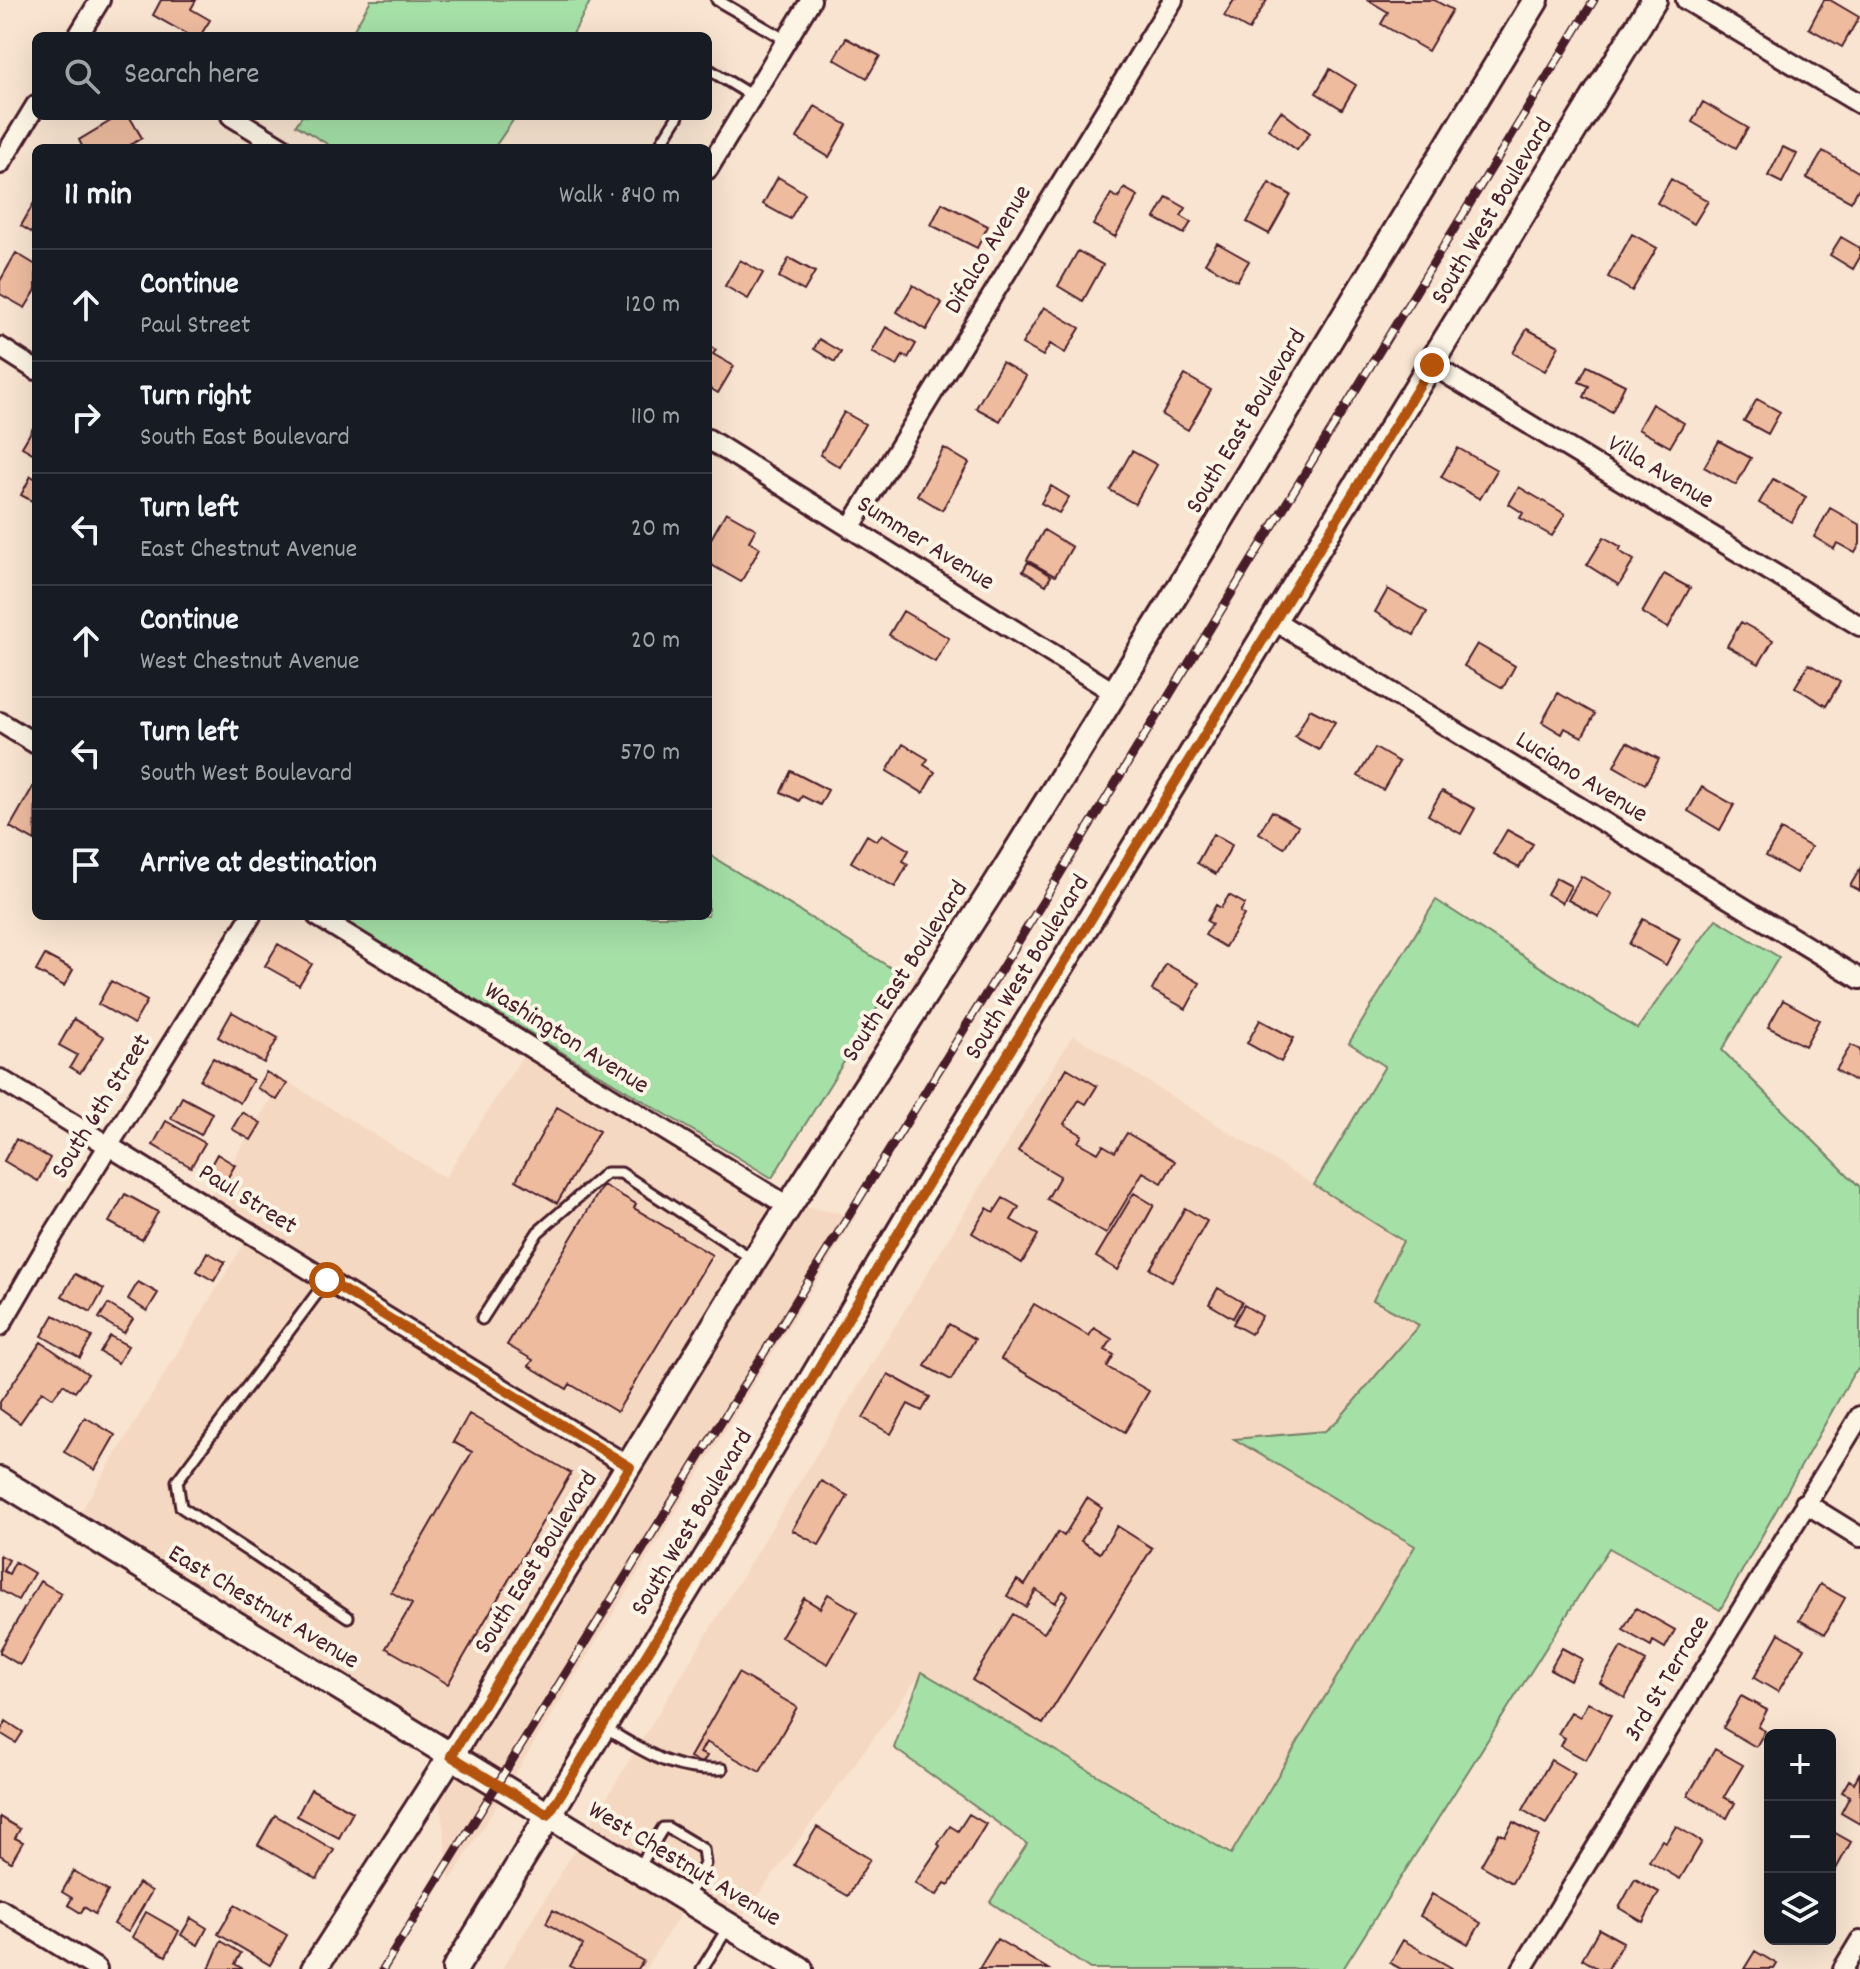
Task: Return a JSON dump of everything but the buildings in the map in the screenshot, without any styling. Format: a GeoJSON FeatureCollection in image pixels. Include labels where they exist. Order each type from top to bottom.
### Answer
{"type":"FeatureCollection","features":[{"type":"Feature","properties":{"kind":"main road","name":"South East Boulevard"},"geometry":{"type":"LineString","coordinates":[[314,1969],[451,1756],[754,1260],[1115,693],[1536,0]]}},
{"type":"Feature","properties":{"kind":"main road","name":"South West Boulevard"},"geometry":{"type":"LineString","coordinates":[[455,1969],[912,1210],[1654,0]]}},
{"type":"Feature","properties":{"kind":"main road","name":"East Chestnut Avenue"},"geometry":{"type":"LineString","coordinates":[[0,1480],[497,1784]]}},
{"type":"Feature","properties":{"kind":"main road","name":"West Chestnut Avenue"},"geometry":{"type":"LineString","coordinates":[[497,1784],[800,1969]]}},
{"type":"Feature","properties":{"kind":"street"},"geometry":{"type":"LineString","coordinates":[[88,32],[100,0]]}},
{"type":"Feature","properties":{"kind":"street"},"geometry":{"type":"LineString","coordinates":[[712,162],[811,0]]}},
{"type":"Feature","properties":{"kind":"street","name":"Difalco Avenue"},"geometry":{"type":"LineString","coordinates":[[850,528],[1173,0]]}},
{"type":"Feature","properties":{"kind":"street"},"geometry":{"type":"LineString","coordinates":[[1686,0],[1860,104]]}},
{"type":"Feature","properties":{"kind":"street"},"geometry":{"type":"LineString","coordinates":[[0,164],[32,112]]}},
{"type":"Feature","properties":{"kind":"street"},"geometry":{"type":"LineString","coordinates":[[238,120],[276,144]]}},
{"type":"Feature","properties":{"kind":"street"},"geometry":{"type":"LineString","coordinates":[[0,347],[32,367]]}},
{"type":"Feature","properties":{"kind":"street","name":"Villa Avenue"},"geometry":{"type":"LineString","coordinates":[[1432,365],[1860,626]]}},
{"type":"Feature","properties":{"kind":"street","name":"Summer Avenue"},"geometry":{"type":"LineString","coordinates":[[712,442],[1115,693]]}},
{"type":"Feature","properties":{"kind":"street","name":"Luciano Avenue"},"geometry":{"type":"LineString","coordinates":[[1275,621],[1860,979]]}},
{"type":"Feature","properties":{"kind":"street"},"geometry":{"type":"LineString","coordinates":[[0,722],[32,742]]}},
{"type":"Feature","properties":{"kind":"street","name":"South 6th Street"},"geometry":{"type":"LineString","coordinates":[[0,1326],[249,920]]}},
{"type":"Feature","properties":{"kind":"street","name":"Washington Avenue"},"geometry":{"type":"LineString","coordinates":[[323,920],[788,1206]]}},
{"type":"Feature","properties":{"kind":"street","name":"Paul Street"},"geometry":{"type":"LineString","coordinates":[[0,1079],[630,1467]]}},
{"type":"Feature","properties":{"kind":"street","name":"3rd St Terrace"},"geometry":{"type":"LineString","coordinates":[[1522,1969],[1860,1416]]}},
{"type":"Feature","properties":{"kind":"street"},"geometry":{"type":"LineString","coordinates":[[1805,1503],[1860,1537]]}},
{"type":"Feature","properties":{"kind":"street"},"geometry":{"type":"LineString","coordinates":[[0,1909],[97,1969]]}},
{"type":"Feature","properties":{"kind":"street"},"geometry":{"type":"LineString","coordinates":[[1850,1966],[1860,1941]]}},
{"type":"Feature","properties":{"kind":"lane"},"geometry":{"type":"LineString","coordinates":[[717,0],[786,40]]}},
{"type":"Feature","properties":{"kind":"lane"},"geometry":{"type":"LineString","coordinates":[[712,71],[752,96]]}},
{"type":"Feature","properties":{"kind":"lane"},"geometry":{"type":"LineString","coordinates":[[660,144],[676,120]]}},
{"type":"Feature","properties":{"kind":"lane"},"geometry":{"type":"LineString","coordinates":[[482,1319],[538,1232],[606,1173],[621,1173],[754,1260]]}},
{"type":"Feature","properties":{"kind":"lane"},"geometry":{"type":"LineString","coordinates":[[327,1280],[177,1481],[181,1507],[348,1617]]}},
{"type":"Feature","properties":{"kind":"lane"},"geometry":{"type":"LineString","coordinates":[[602,1727],[669,1765],[697,1771],[722,1769]]}},
{"type":"Feature","properties":{"kind":"lane"},"geometry":{"type":"LineString","coordinates":[[638,1870],[663,1828],[680,1835],[703,1849],[705,1859],[686,1899]]}},
{"type":"Feature","properties":{"kind":"lane"},"geometry":{"type":"LineString","coordinates":[[702,1969],[729,1926]]}},
{"type":"Feature","properties":{"kind":"shaded area"},"geometry":{"type":"Polygon","coordinates":[[[1073,1035],[1403,1241],[1374,1300],[1419,1325],[1338,1420],[1325,1431],[1236,1439],[1415,1545],[1230,1855],[922,1672],[731,1932],[686,1905],[645,1969],[502,1969],[1073,1035]]]}},
{"type":"Feature","properties":{"kind":"shaded area"},"geometry":{"type":"Polygon","coordinates":[[[529,1046],[782,1203],[856,1216],[450,1881],[433,1745],[74,1523],[249,1235],[205,1207],[283,1079],[445,1178],[529,1046]]]}},
{"type":"Feature","properties":{"kind":"green space"},"geometry":{"type":"Polygon","coordinates":[[[371,0],[591,0],[574,32],[352,32],[371,0]]]}},
{"type":"Feature","properties":{"kind":"green space"},"geometry":{"type":"Polygon","coordinates":[[[299,120],[513,120],[497,144],[327,144],[296,125],[299,120]]]}},
{"type":"Feature","properties":{"kind":"green space"},"geometry":{"type":"Polygon","coordinates":[[[712,856],[899,973],[772,1178],[342,920],[712,920],[712,856]]]}},
{"type":"Feature","properties":{"kind":"green space"},"geometry":{"type":"Polygon","coordinates":[[[1436,900],[1637,1029],[1716,919],[1779,957],[1722,1050],[1860,1187],[1860,1367],[1853,1374],[1720,1610],[1609,1548],[1343,1969],[1090,1969],[990,1902],[1027,1844],[894,1748],[922,1672],[1231,1854],[1415,1546],[1234,1439],[1325,1431],[1338,1420],[1419,1325],[1373,1300],[1403,1241],[1314,1185],[1385,1066],[1349,1043],[1436,900]]]}},
{"type":"Feature","properties":{"kind":"railway"},"geometry":{"type":"LineString","coordinates":[[383,1969],[1052,887],[1594,0]]}},
{"type":"Feature","properties":{"kind":"route"},"geometry":{"type":"LineString","coordinates":[[327,1280],[630,1467],[451,1756],[548,1815],[709,1553],[912,1210],[1432,365]]}}]}
